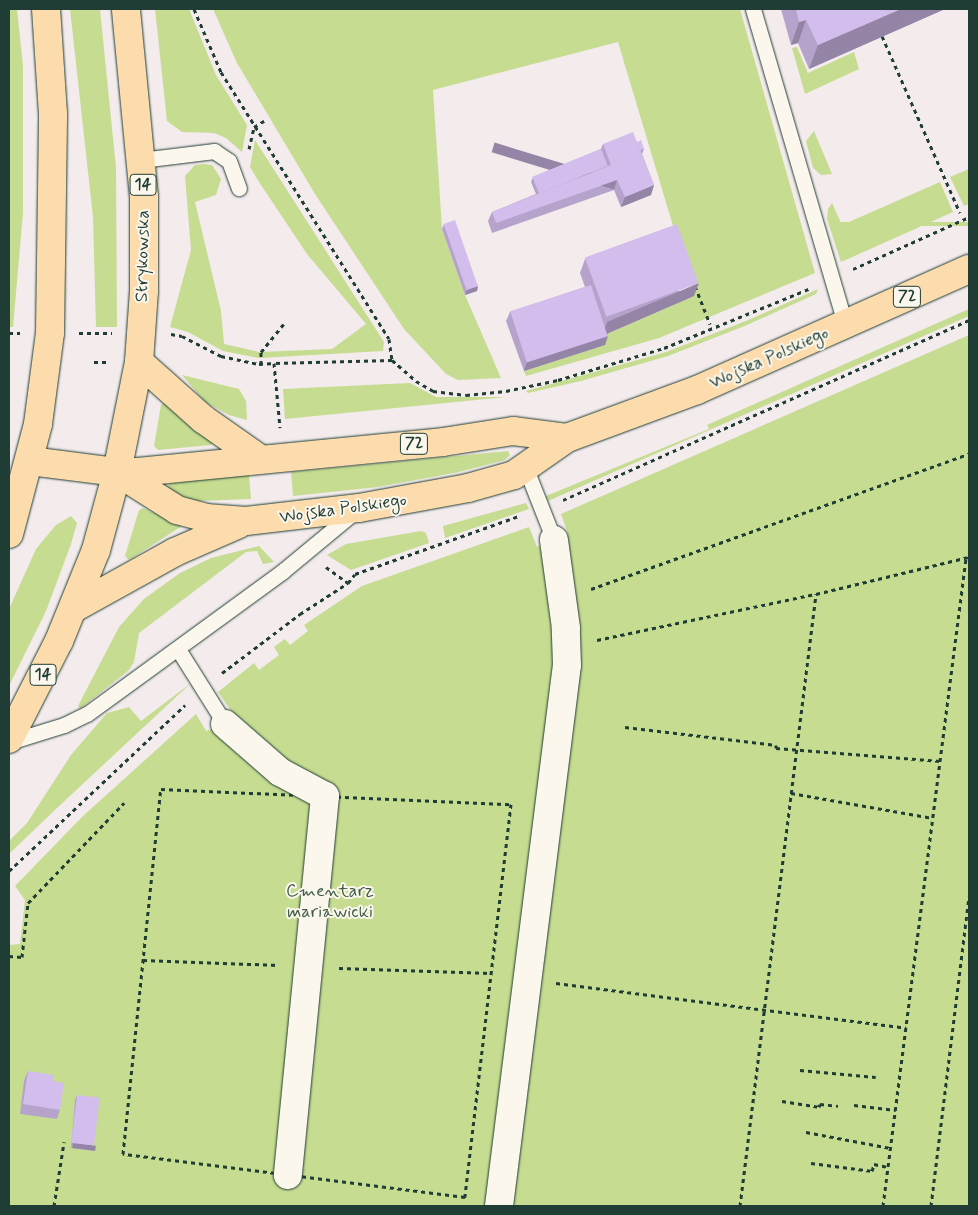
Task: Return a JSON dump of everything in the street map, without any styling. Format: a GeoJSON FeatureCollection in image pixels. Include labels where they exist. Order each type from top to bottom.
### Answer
{"type":"FeatureCollection","features":[{"type":"Feature","properties":{"kind":"main road"},"geometry":{"type":"LineString","coordinates":[[9,534],[30,461],[47,361],[53,275],[53,114],[46,9]]}},
{"type":"Feature","properties":{"kind":"main road","name":"Strykowska"},"geometry":{"type":"LineString","coordinates":[[117,472],[126,362],[145,248],[141,160],[126,9]]}},
{"type":"Feature","properties":{"kind":"main road","name":"Wojska Polskiego"},"geometry":{"type":"LineString","coordinates":[[117,472],[177,510],[206,518],[246,521],[359,508],[468,488],[526,469],[566,438],[652,408],[969,269]]}},
{"type":"Feature","properties":{"kind":"main road"},"geometry":{"type":"LineString","coordinates":[[126,362],[260,458]]}},
{"type":"Feature","properties":{"kind":"main road","name":"Wojska Polskiego"},"geometry":{"type":"LineString","coordinates":[[30,461],[117,472],[443,442],[513,431],[566,438]]}},
{"type":"Feature","properties":{"kind":"main road","name":"14"},"geometry":{"type":"LineString","coordinates":[[9,740],[74,608],[96,550],[117,472]]}},
{"type":"Feature","properties":{"kind":"main road","name":"72"},"geometry":{"type":"LineString","coordinates":[[74,608],[175,552],[246,521]]}},
{"type":"Feature","properties":{"kind":"street"},"geometry":{"type":"LineString","coordinates":[[499,1206],[568,646],[554,540]]}},
{"type":"Feature","properties":{"kind":"street"},"geometry":{"type":"LineString","coordinates":[[225,724],[280,772],[325,796],[288,1174]]}},
{"type":"Feature","properties":{"kind":"lane"},"geometry":{"type":"LineString","coordinates":[[754,9],[845,324]]}},
{"type":"Feature","properties":{"kind":"lane"},"geometry":{"type":"LineString","coordinates":[[141,160],[214,151],[229,161],[240,188]]}},
{"type":"Feature","properties":{"kind":"lane"},"geometry":{"type":"LineString","coordinates":[[526,469],[554,540]]}},
{"type":"Feature","properties":{"kind":"lane"},"geometry":{"type":"LineString","coordinates":[[9,740],[82,717],[283,571],[359,508]]}},
{"type":"Feature","properties":{"kind":"lane"},"geometry":{"type":"LineString","coordinates":[[178,649],[225,724]]}},
{"type":"Feature","properties":{"kind":"path"},"geometry":{"type":"LineString","coordinates":[[194,9],[221,72],[389,339],[392,360],[416,381],[433,391],[466,395],[506,391],[575,375],[664,348],[831,278],[969,217]]}},
{"type":"Feature","properties":{"kind":"path"},"geometry":{"type":"LineString","coordinates":[[882,36],[960,213]]}},
{"type":"Feature","properties":{"kind":"path"},"geometry":{"type":"LineString","coordinates":[[692,277],[710,324]]}},
{"type":"Feature","properties":{"kind":"path"},"geometry":{"type":"LineString","coordinates":[[9,870],[203,688],[300,614],[348,583],[355,574],[540,508],[969,320]]}},
{"type":"Feature","properties":{"kind":"path"},"geometry":{"type":"LineString","coordinates":[[261,364],[261,352],[284,324]]}},
{"type":"Feature","properties":{"kind":"path"},"geometry":{"type":"LineString","coordinates":[[9,333],[16,332]]}},
{"type":"Feature","properties":{"kind":"path"},"geometry":{"type":"LineString","coordinates":[[94,333],[116,333]]}},
{"type":"Feature","properties":{"kind":"path"},"geometry":{"type":"LineString","coordinates":[[167,335],[182,336],[221,356],[261,364],[392,360]]}},
{"type":"Feature","properties":{"kind":"path"},"geometry":{"type":"LineString","coordinates":[[94,362],[126,362]]}},
{"type":"Feature","properties":{"kind":"path"},"geometry":{"type":"LineString","coordinates":[[274,363],[279,422]]}},
{"type":"Feature","properties":{"kind":"path"},"geometry":{"type":"LineString","coordinates":[[562,599],[969,454]]}},
{"type":"Feature","properties":{"kind":"path"},"geometry":{"type":"LineString","coordinates":[[568,646],[816,594],[967,557],[883,1206]]}},
{"type":"Feature","properties":{"kind":"path"},"geometry":{"type":"LineString","coordinates":[[324,566],[348,583]]}},
{"type":"Feature","properties":{"kind":"path"},"geometry":{"type":"LineString","coordinates":[[740,1206],[816,594]]}},
{"type":"Feature","properties":{"kind":"path"},"geometry":{"type":"LineString","coordinates":[[625,726],[776,744],[776,748],[940,761]]}},
{"type":"Feature","properties":{"kind":"path"},"geometry":{"type":"LineString","coordinates":[[791,793],[933,818]]}},
{"type":"Feature","properties":{"kind":"path"},"geometry":{"type":"LineString","coordinates":[[9,956],[22,957],[28,903],[124,803]]}},
{"type":"Feature","properties":{"kind":"path"},"geometry":{"type":"LineString","coordinates":[[931,1206],[969,896]]}},
{"type":"Feature","properties":{"kind":"path"},"geometry":{"type":"LineString","coordinates":[[528,980],[906,1028]]}},
{"type":"Feature","properties":{"kind":"path"},"geometry":{"type":"LineString","coordinates":[[800,1070],[876,1077]]}},
{"type":"Feature","properties":{"kind":"path"},"geometry":{"type":"LineString","coordinates":[[782,1102],[819,1107],[820,1104],[838,1106]]}},
{"type":"Feature","properties":{"kind":"path"},"geometry":{"type":"LineString","coordinates":[[854,1105],[896,1110]]}},
{"type":"Feature","properties":{"kind":"path"},"geometry":{"type":"LineString","coordinates":[[806,1132],[891,1148]]}},
{"type":"Feature","properties":{"kind":"path"},"geometry":{"type":"LineString","coordinates":[[54,1206],[64,1142]]}},
{"type":"Feature","properties":{"kind":"path"},"geometry":{"type":"LineString","coordinates":[[811,1163],[872,1171],[874,1164],[888,1167]]}},
{"type":"Feature","properties":{"kind":"green space"},"geometry":{"type":"Polygon","coordinates":[[[9,9],[17,9],[23,66],[23,213],[13,327],[9,327],[9,9]]]}},
{"type":"Feature","properties":{"kind":"green space"},"geometry":{"type":"Polygon","coordinates":[[[70,9],[100,9],[116,168],[117,327],[96,327],[93,217],[70,9]]]}},
{"type":"Feature","properties":{"kind":"green space"},"geometry":{"type":"Polygon","coordinates":[[[155,9],[189,9],[216,75],[247,125],[242,152],[226,138],[214,133],[182,132],[167,121],[155,9]]]}},
{"type":"Feature","properties":{"kind":"green space"},"geometry":{"type":"Polygon","coordinates":[[[213,9],[740,9],[815,273],[659,338],[526,376],[524,371],[605,345],[602,336],[694,296],[618,42],[433,90],[442,229],[465,295],[501,378],[458,380],[446,374],[404,329],[315,194],[237,63],[213,9]]]}},
{"type":"Feature","properties":{"kind":"green space"},"geometry":{"type":"Polygon","coordinates":[[[797,47],[808,73],[854,52],[859,69],[805,94],[792,48],[797,47]]]}},
{"type":"Feature","properties":{"kind":"green space"},"geometry":{"type":"Polygon","coordinates":[[[814,131],[832,174],[821,175],[813,168],[806,141],[814,131]]]}},
{"type":"Feature","properties":{"kind":"green space"},"geometry":{"type":"Polygon","coordinates":[[[255,140],[384,342],[383,351],[259,358],[223,351],[188,332],[170,327],[191,250],[185,176],[195,165],[204,164],[212,165],[221,179],[216,195],[195,202],[221,311],[224,344],[259,352],[332,349],[366,324],[307,254],[259,182],[250,167],[255,140]]]}},
{"type":"Feature","properties":{"kind":"green space"},"geometry":{"type":"Polygon","coordinates":[[[969,169],[969,204],[964,206],[950,177],[969,169]]]}},
{"type":"Feature","properties":{"kind":"green space"},"geometry":{"type":"Polygon","coordinates":[[[940,182],[953,212],[841,262],[827,219],[828,209],[832,203],[842,225],[940,182]]]}},
{"type":"Feature","properties":{"kind":"green space"},"geometry":{"type":"Polygon","coordinates":[[[834,222],[969,222],[969,226],[834,226],[834,222]]]}},
{"type":"Feature","properties":{"kind":"green space"},"geometry":{"type":"Polygon","coordinates":[[[818,289],[816,294],[747,325],[668,356],[581,381],[528,393],[526,391],[666,352],[746,321],[818,289]]]}},
{"type":"Feature","properties":{"kind":"green space"},"geometry":{"type":"Polygon","coordinates":[[[969,309],[969,316],[548,501],[546,496],[709,429],[707,425],[969,309]]]}},
{"type":"Feature","properties":{"kind":"green space","name":"Cmentarz mariawicki"},"geometry":{"type":"Polygon","coordinates":[[[969,335],[969,1206],[9,1206],[9,945],[20,944],[25,900],[15,886],[83,816],[196,714],[206,731],[238,721],[218,692],[254,663],[259,670],[279,655],[274,647],[285,639],[290,645],[308,631],[304,625],[362,586],[529,527],[537,547],[568,534],[561,514],[969,335]]]}},
{"type":"Feature","properties":{"kind":"green space"},"geometry":{"type":"Polygon","coordinates":[[[182,375],[239,389],[246,401],[247,420],[229,415],[205,402],[182,375]]]}},
{"type":"Feature","properties":{"kind":"green space"},"geometry":{"type":"Polygon","coordinates":[[[410,383],[436,397],[506,397],[285,419],[283,389],[410,383]]]}},
{"type":"Feature","properties":{"kind":"green space"},"geometry":{"type":"Polygon","coordinates":[[[165,402],[213,441],[211,445],[158,450],[154,446],[161,405],[165,402]]]}},
{"type":"Feature","properties":{"kind":"green space"},"geometry":{"type":"Polygon","coordinates":[[[508,451],[510,455],[505,460],[459,472],[378,487],[293,496],[291,472],[508,451]]]}},
{"type":"Feature","properties":{"kind":"green space"},"geometry":{"type":"Polygon","coordinates":[[[249,475],[251,499],[198,501],[176,495],[167,488],[170,483],[249,475]]]}},
{"type":"Feature","properties":{"kind":"green space"},"geometry":{"type":"Polygon","coordinates":[[[526,503],[529,509],[445,538],[443,526],[526,503]]]}},
{"type":"Feature","properties":{"kind":"green space"},"geometry":{"type":"Polygon","coordinates":[[[143,508],[182,526],[129,560],[125,556],[139,510],[143,508]]]}},
{"type":"Feature","properties":{"kind":"green space"},"geometry":{"type":"Polygon","coordinates":[[[71,516],[77,523],[71,544],[46,611],[9,686],[9,609],[36,549],[56,525],[71,516]]]}},
{"type":"Feature","properties":{"kind":"green space"},"geometry":{"type":"Polygon","coordinates":[[[421,531],[426,533],[429,543],[351,570],[327,555],[346,544],[421,531]]]}},
{"type":"Feature","properties":{"kind":"green space"},"geometry":{"type":"Polygon","coordinates":[[[259,546],[274,562],[263,564],[257,551],[246,552],[139,633],[134,662],[129,670],[80,709],[78,706],[119,627],[144,599],[180,573],[211,558],[259,546]]]}},
{"type":"Feature","properties":{"kind":"green space"},"geometry":{"type":"Polygon","coordinates":[[[191,683],[9,854],[9,841],[27,823],[71,755],[107,713],[129,707],[141,721],[191,683]]]}},
{"type":"Feature","properties":{"kind":"building"},"geometry":{"type":"Polygon","coordinates":[[[796,9],[901,9],[818,45],[806,20],[799,22],[796,9]]]}},
{"type":"Feature","properties":{"kind":"building"},"geometry":{"type":"Polygon","coordinates":[[[633,132],[654,185],[625,197],[617,180],[496,223],[492,212],[611,165],[603,144],[633,132]]]}},
{"type":"Feature","properties":{"kind":"building"},"geometry":{"type":"Polygon","coordinates":[[[641,140],[644,149],[640,150],[637,142],[641,140]]]}},
{"type":"Feature","properties":{"kind":"building"},"geometry":{"type":"Polygon","coordinates":[[[601,149],[608,166],[539,193],[532,177],[601,149]]]}},
{"type":"Feature","properties":{"kind":"building"},"geometry":{"type":"Polygon","coordinates":[[[455,220],[478,286],[466,290],[444,224],[455,220]]]}},
{"type":"Feature","properties":{"kind":"building"},"geometry":{"type":"Polygon","coordinates":[[[677,224],[699,283],[606,317],[585,258],[677,224]]]}},
{"type":"Feature","properties":{"kind":"building"},"geometry":{"type":"Polygon","coordinates":[[[591,285],[608,336],[527,363],[510,311],[591,285]]]}},
{"type":"Feature","properties":{"kind":"building"},"geometry":{"type":"Polygon","coordinates":[[[28,1071],[54,1075],[53,1081],[64,1083],[60,1110],[23,1104],[28,1071]]]}},
{"type":"Feature","properties":{"kind":"building"},"geometry":{"type":"Polygon","coordinates":[[[77,1095],[100,1098],[94,1145],[71,1143],[77,1095]]]}}]}
